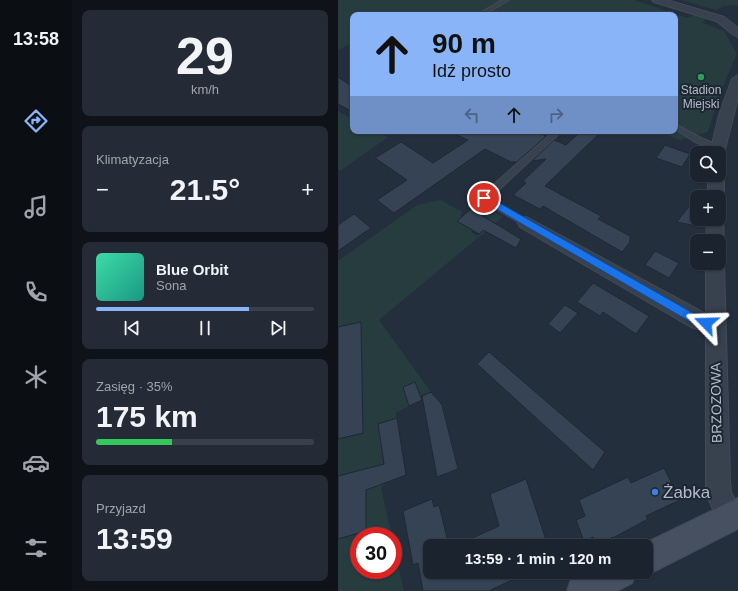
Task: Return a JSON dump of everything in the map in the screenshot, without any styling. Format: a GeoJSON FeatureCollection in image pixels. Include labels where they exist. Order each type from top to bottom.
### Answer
{"type":"FeatureCollection","features":[{"type":"Feature","properties":{"kind":"main road"},"geometry":{"type":"LineString","coordinates":[[653,556],[734,515]]}},
{"type":"Feature","properties":{"kind":"main road"},"geometry":{"type":"LineString","coordinates":[[583,591],[607,579]]}},
{"type":"Feature","properties":{"kind":"street"},"geometry":{"type":"LineString","coordinates":[[657,0],[720,19],[738,34]]}},
{"type":"Feature","properties":{"kind":"street"},"geometry":{"type":"LineString","coordinates":[[718,146],[738,79]]}},
{"type":"Feature","properties":{"kind":"street"},"geometry":{"type":"LineString","coordinates":[[526,222],[698,321],[715,325]]}},
{"type":"Feature","properties":{"kind":"street","name":"BRZOZOWA"},"geometry":{"type":"LineString","coordinates":[[715,270],[719,494],[734,515]]}},
{"type":"Feature","properties":{"kind":"lane"},"geometry":{"type":"LineString","coordinates":[[485,12],[506,0]]}},
{"type":"Feature","properties":{"kind":"lane"},"geometry":{"type":"LineString","coordinates":[[678,128],[709,146]]}},
{"type":"Feature","properties":{"kind":"lane"},"geometry":{"type":"LineString","coordinates":[[526,222],[484,198],[555,134]]}},
{"type":"Feature","properties":{"kind":"green space","name":"Stadion Miejski"},"geometry":{"type":"Polygon","coordinates":[[[338,0],[634,0],[669,12],[350,12],[350,44],[338,50],[338,0]]]}},
{"type":"Feature","properties":{"kind":"green space"},"geometry":{"type":"Polygon","coordinates":[[[682,0],[738,0],[738,5],[724,6],[716,10],[682,0]]]}},
{"type":"Feature","properties":{"kind":"green space","name":"Stadion Miejski"},"geometry":{"type":"Polygon","coordinates":[[[678,15],[687,18],[695,15],[705,19],[703,23],[724,31],[737,54],[720,93],[708,132],[680,140],[664,134],[678,134],[678,15]]]}},
{"type":"Feature","properties":{"kind":"green space"},"geometry":{"type":"Polygon","coordinates":[[[338,111],[350,117],[350,134],[382,134],[388,137],[340,171],[338,169],[338,111]]]}},
{"type":"Feature","properties":{"kind":"green space"},"geometry":{"type":"Polygon","coordinates":[[[440,200],[463,212],[460,215],[462,216],[457,221],[472,230],[471,232],[477,236],[493,222],[467,206],[477,201],[503,217],[379,320],[431,392],[420,396],[415,382],[403,387],[409,406],[395,413],[397,418],[379,424],[386,482],[381,488],[390,527],[366,527],[365,469],[338,476],[338,439],[362,433],[361,322],[338,327],[338,261],[417,205],[440,200]]]}},
{"type":"Feature","properties":{"kind":"green space"},"geometry":{"type":"Polygon","coordinates":[[[350,536],[350,579],[401,579],[404,591],[338,591],[338,539],[350,536]]]}},
{"type":"Feature","properties":{"kind":"building"},"geometry":{"type":"Polygon","coordinates":[[[338,77],[350,85],[350,110],[338,104],[338,77]]]}},
{"type":"Feature","properties":{"kind":"building"},"geometry":{"type":"Polygon","coordinates":[[[455,134],[541,134],[546,136],[517,162],[511,162],[485,149],[394,213],[377,200],[407,180],[375,158],[401,142],[433,163],[468,140],[455,134]]]}},
{"type":"Feature","properties":{"kind":"building"},"geometry":{"type":"Polygon","coordinates":[[[578,134],[599,134],[545,186],[601,216],[598,219],[630,236],[630,242],[622,252],[543,206],[540,209],[513,195],[526,183],[523,181],[546,159],[532,161],[554,140],[566,145],[578,134]]]}},
{"type":"Feature","properties":{"kind":"building"},"geometry":{"type":"Polygon","coordinates":[[[665,145],[690,154],[682,167],[656,158],[665,145]]]}},
{"type":"Feature","properties":{"kind":"building"},"geometry":{"type":"Polygon","coordinates":[[[690,205],[690,225],[677,222],[690,205]]]}},
{"type":"Feature","properties":{"kind":"building"},"geometry":{"type":"Polygon","coordinates":[[[471,209],[521,239],[516,248],[483,230],[479,234],[457,221],[471,209]]]}},
{"type":"Feature","properties":{"kind":"building"},"geometry":{"type":"Polygon","coordinates":[[[354,214],[371,228],[338,251],[338,225],[354,214]]]}},
{"type":"Feature","properties":{"kind":"building"},"geometry":{"type":"Polygon","coordinates":[[[655,251],[679,263],[669,278],[645,265],[655,251]]]}},
{"type":"Feature","properties":{"kind":"building"},"geometry":{"type":"Polygon","coordinates":[[[593,283],[649,316],[636,334],[603,312],[600,316],[577,302],[593,283]]]}},
{"type":"Feature","properties":{"kind":"building"},"geometry":{"type":"Polygon","coordinates":[[[565,305],[578,313],[560,333],[548,324],[565,305]]]}},
{"type":"Feature","properties":{"kind":"building"},"geometry":{"type":"Polygon","coordinates":[[[361,322],[363,433],[338,439],[338,327],[361,322]]]}},
{"type":"Feature","properties":{"kind":"building"},"geometry":{"type":"Polygon","coordinates":[[[489,352],[605,452],[593,470],[477,364],[489,352]]]}},
{"type":"Feature","properties":{"kind":"building"},"geometry":{"type":"Polygon","coordinates":[[[415,382],[422,400],[409,406],[403,387],[415,382]]]}},
{"type":"Feature","properties":{"kind":"building"},"geometry":{"type":"Polygon","coordinates":[[[431,392],[442,405],[458,469],[437,477],[422,396],[431,392]]]}},
{"type":"Feature","properties":{"kind":"building"},"geometry":{"type":"Polygon","coordinates":[[[397,418],[406,475],[366,490],[366,527],[350,527],[350,536],[338,539],[338,476],[384,464],[378,424],[397,418]]]}},
{"type":"Feature","properties":{"kind":"building"},"geometry":{"type":"Polygon","coordinates":[[[664,468],[680,500],[646,516],[648,519],[613,538],[594,539],[593,537],[583,539],[576,520],[585,516],[579,500],[628,477],[631,483],[664,468]]]}},
{"type":"Feature","properties":{"kind":"building"},"geometry":{"type":"Polygon","coordinates":[[[526,479],[546,539],[470,539],[499,526],[490,494],[526,479]]]}},
{"type":"Feature","properties":{"kind":"building"},"geometry":{"type":"Polygon","coordinates":[[[432,499],[434,507],[439,505],[447,539],[423,539],[423,579],[514,579],[489,591],[423,591],[418,563],[413,565],[403,511],[432,499]]]}},
{"type":"Feature","properties":{"kind":"place","name":"Stadion Miejski"},"geometry":{"type":"Point","coordinates":[701,77]}},
{"type":"Feature","properties":{"kind":"place","name":"Żabka"},"geometry":{"type":"Point","coordinates":[655,492]}},
{"type":"Feature","properties":{"kind":"route"},"geometry":{"type":"LineString","coordinates":[[484,198],[698,321],[706,323]]}}]}
